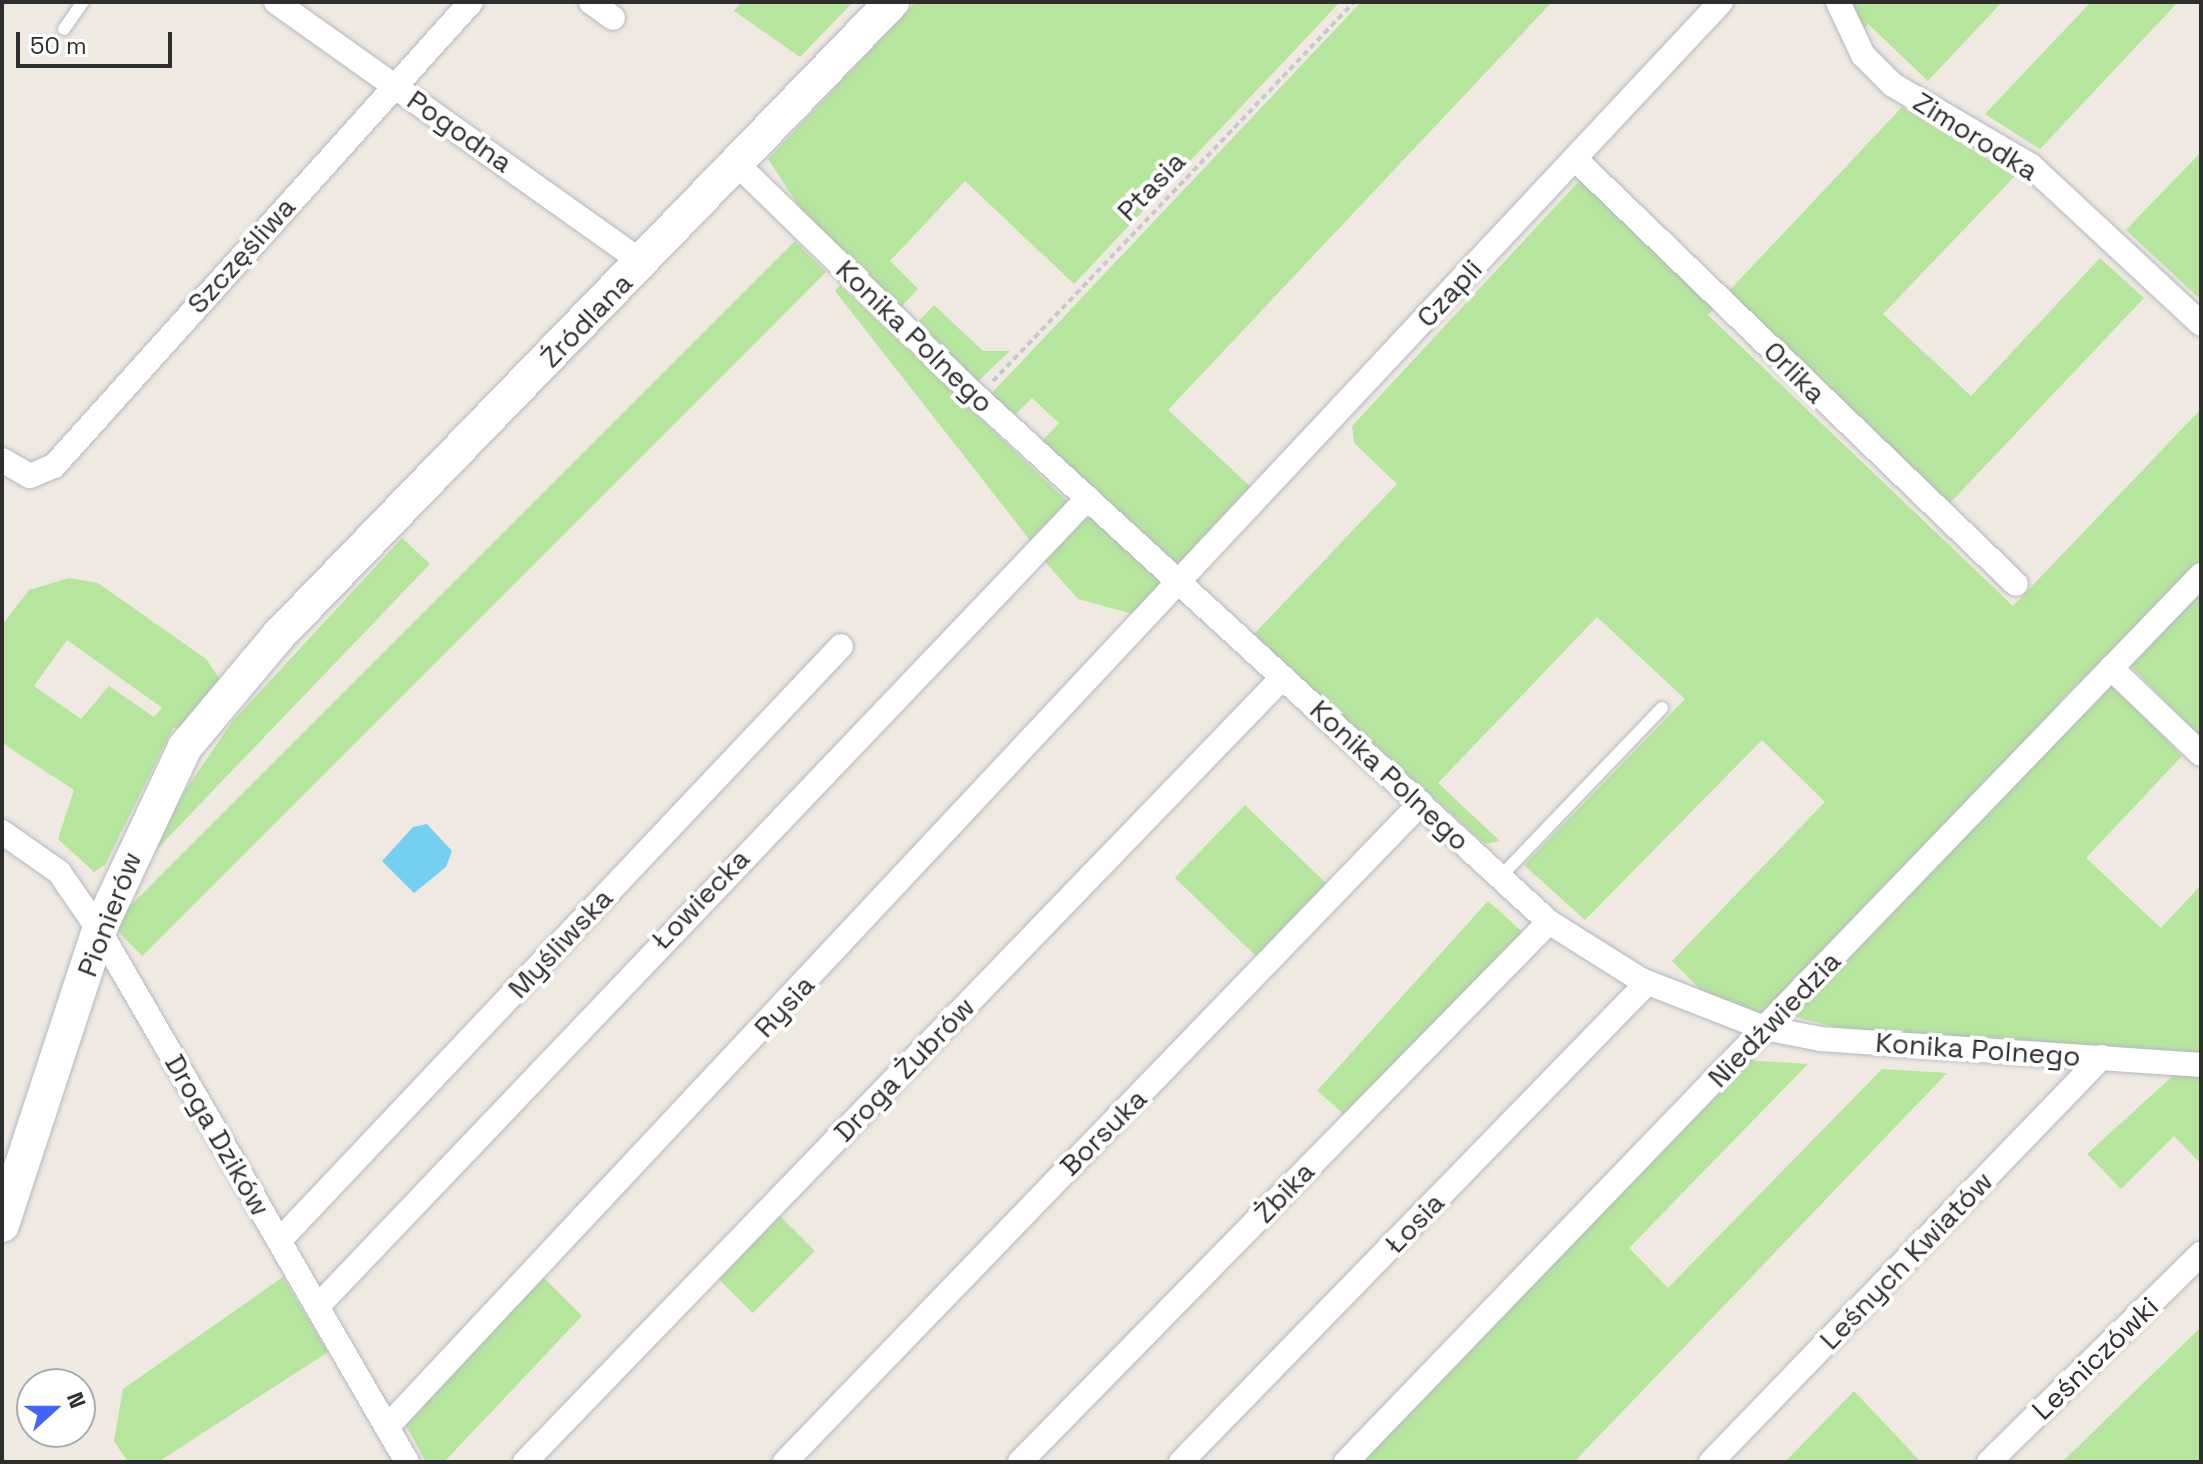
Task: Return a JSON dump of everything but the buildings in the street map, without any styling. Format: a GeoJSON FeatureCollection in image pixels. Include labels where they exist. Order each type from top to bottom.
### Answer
{"type":"FeatureCollection","features":[{"type":"Feature","properties":{"kind":"main road","name":"Źródlana"},"geometry":{"type":"LineString","coordinates":[[278,636],[892,2]]}},
{"type":"Feature","properties":{"kind":"main road","name":"Pionierów"},"geometry":{"type":"LineString","coordinates":[[2,1225],[99,930],[185,747],[278,636]]}},
{"type":"Feature","properties":{"kind":"street","name":"Pogodna"},"geometry":{"type":"LineString","coordinates":[[276,2],[642,262]]}},
{"type":"Feature","properties":{"kind":"street","name":"Szczęśliwa"},"geometry":{"type":"LineString","coordinates":[[2,460],[30,476],[54,466],[394,84],[471,2]]}},
{"type":"Feature","properties":{"kind":"street"},"geometry":{"type":"LineString","coordinates":[[591,2],[613,18]]}},
{"type":"Feature","properties":{"kind":"street","name":"Czapli"},"geometry":{"type":"LineString","coordinates":[[1181,586],[1721,2]]}},
{"type":"Feature","properties":{"kind":"street","name":"Zimorodka"},"geometry":{"type":"LineString","coordinates":[[1838,2],[1863,55],[1893,85],[2030,165],[2201,324]]}},
{"type":"Feature","properties":{"kind":"street","name":"Orlika"},"geometry":{"type":"LineString","coordinates":[[1575,159],[2016,584]]}},
{"type":"Feature","properties":{"kind":"street","name":"Konika Polnego"},"geometry":{"type":"LineString","coordinates":[[736,163],[977,397],[1549,922],[1647,983],[1764,1028],[1821,1039],[2201,1065]]}},
{"type":"Feature","properties":{"kind":"street","name":"Łowiecka"},"geometry":{"type":"LineString","coordinates":[[318,1306],[1088,498]]}},
{"type":"Feature","properties":{"kind":"street","name":"Niedźwiedzia"},"geometry":{"type":"LineString","coordinates":[[1346,1462],[2201,575]]}},
{"type":"Feature","properties":{"kind":"street","name":"Rysia"},"geometry":{"type":"LineString","coordinates":[[387,1427],[1181,586]]}},
{"type":"Feature","properties":{"kind":"street","name":"Myśliwska"},"geometry":{"type":"LineString","coordinates":[[279,1241],[841,646]]}},
{"type":"Feature","properties":{"kind":"street"},"geometry":{"type":"LineString","coordinates":[[2111,668],[2199,749]]}},
{"type":"Feature","properties":{"kind":"street","name":"Droga Żubrów"},"geometry":{"type":"LineString","coordinates":[[525,1462],[1283,677]]}},
{"type":"Feature","properties":{"kind":"street","name":"Borsuka"},"geometry":{"type":"LineString","coordinates":[[785,1462],[1421,803]]}},
{"type":"Feature","properties":{"kind":"street","name":"Droga Dzików"},"geometry":{"type":"LineString","coordinates":[[2,832],[59,872],[99,930],[407,1462]]}},
{"type":"Feature","properties":{"kind":"street","name":"Żbika"},"geometry":{"type":"LineString","coordinates":[[1020,1462],[1549,922]]}},
{"type":"Feature","properties":{"kind":"street","name":"Łosia"},"geometry":{"type":"LineString","coordinates":[[1181,1462],[1647,983]]}},
{"type":"Feature","properties":{"kind":"street","name":"Leśnych Kwiatów"},"geometry":{"type":"LineString","coordinates":[[1711,1462],[2102,1057]]}},
{"type":"Feature","properties":{"kind":"street","name":"Leśniczówki"},"geometry":{"type":"LineString","coordinates":[[1989,1462],[2201,1254]]}},
{"type":"Feature","properties":{"kind":"lane"},"geometry":{"type":"LineString","coordinates":[[64,29],[83,2]]}},
{"type":"Feature","properties":{"kind":"lane"},"geometry":{"type":"LineString","coordinates":[[1500,877],[1662,708]]}},
{"type":"Feature","properties":{"kind":"path","name":"Ptasia"},"geometry":{"type":"LineString","coordinates":[[977,397],[1354,2]]}},
{"type":"Feature","properties":{"kind":"green space"},"geometry":{"type":"Polygon","coordinates":[[[741,2],[853,2],[800,57],[734,11],[741,2]]]}},
{"type":"Feature","properties":{"kind":"green space"},"geometry":{"type":"Polygon","coordinates":[[[916,2],[1340,2],[1074,284],[965,181],[890,261],[918,289],[898,310],[802,211],[768,159],[916,2]]]}},
{"type":"Feature","properties":{"kind":"green space"},"geometry":{"type":"Polygon","coordinates":[[[1361,2],[1552,2],[1168,410],[1252,488],[1189,561],[1175,562],[1042,441],[1059,423],[1032,398],[1015,415],[990,395],[1361,2]]]}},
{"type":"Feature","properties":{"kind":"green space"},"geometry":{"type":"Polygon","coordinates":[[[1846,2],[2002,2],[1928,81],[1868,24],[1863,30],[1846,2]]]}},
{"type":"Feature","properties":{"kind":"green space"},"geometry":{"type":"Polygon","coordinates":[[[2091,2],[2178,2],[2040,149],[1985,114],[2091,2]]]}},
{"type":"Feature","properties":{"kind":"green space"},"geometry":{"type":"Polygon","coordinates":[[[1902,107],[2015,176],[1883,314],[1971,396],[2100,258],[2144,298],[1950,503],[1729,291],[1902,107]]]}},
{"type":"Feature","properties":{"kind":"green space"},"geometry":{"type":"Polygon","coordinates":[[[2201,152],[2201,300],[2126,230],[2201,152]]]}},
{"type":"Feature","properties":{"kind":"green space"},"geometry":{"type":"Polygon","coordinates":[[[1582,178],[1717,305],[1708,315],[2013,606],[2201,409],[2201,564],[2061,700],[2047,726],[1767,1019],[1709,998],[1672,961],[1825,802],[1762,740],[1585,920],[1524,865],[1685,699],[1597,617],[1438,783],[1500,841],[1485,844],[1253,635],[1397,484],[1354,443],[1352,426],[1582,178]]]}},
{"type":"Feature","properties":{"kind":"green space"},"geometry":{"type":"Polygon","coordinates":[[[795,241],[826,272],[142,956],[111,925],[795,241]]]}},
{"type":"Feature","properties":{"kind":"green space"},"geometry":{"type":"Polygon","coordinates":[[[840,285],[1067,501],[1033,544],[835,291],[840,285]]]}},
{"type":"Feature","properties":{"kind":"green space"},"geometry":{"type":"Polygon","coordinates":[[[934,305],[983,351],[1010,351],[976,383],[914,326],[934,305]]]}},
{"type":"Feature","properties":{"kind":"green space"},"geometry":{"type":"Polygon","coordinates":[[[1084,518],[1096,518],[1163,583],[1144,617],[1078,599],[1040,556],[1084,518]]]}},
{"type":"Feature","properties":{"kind":"green space"},"geometry":{"type":"Polygon","coordinates":[[[402,538],[430,564],[157,849],[172,810],[232,722],[402,538]]]}},
{"type":"Feature","properties":{"kind":"green space"},"geometry":{"type":"Polygon","coordinates":[[[69,578],[98,583],[206,659],[220,679],[182,728],[173,728],[105,865],[94,872],[58,839],[74,790],[2,743],[2,625],[29,590],[69,578]],[[67,640],[34,686],[81,719],[109,686],[154,717],[162,708],[67,640]]]}},
{"type":"Feature","properties":{"kind":"green space"},"geometry":{"type":"Polygon","coordinates":[[[2201,586],[2201,738],[2130,665],[2201,586]]]}},
{"type":"Feature","properties":{"kind":"green space"},"geometry":{"type":"Polygon","coordinates":[[[2111,683],[2182,756],[2086,858],[2161,928],[2201,885],[2201,1059],[1843,1029],[1788,1015],[2111,683]]]}},
{"type":"Feature","properties":{"kind":"green space"},"geometry":{"type":"Polygon","coordinates":[[[1245,805],[1331,888],[1260,960],[1175,878],[1245,805]]]}},
{"type":"Feature","properties":{"kind":"green space"},"geometry":{"type":"Polygon","coordinates":[[[1488,901],[1528,937],[1358,1127],[1317,1091],[1488,901]]]}},
{"type":"Feature","properties":{"kind":"green space"},"geometry":{"type":"Polygon","coordinates":[[[1745,1060],[1808,1064],[1629,1248],[1668,1288],[1882,1069],[1947,1073],[1574,1462],[1356,1462],[1745,1060]]]}},
{"type":"Feature","properties":{"kind":"green space"},"geometry":{"type":"Polygon","coordinates":[[[2177,1072],[2201,1073],[2201,1164],[2174,1136],[2121,1189],[2087,1154],[2177,1072]]]}},
{"type":"Feature","properties":{"kind":"green space"},"geometry":{"type":"Polygon","coordinates":[[[776,1212],[815,1251],[753,1313],[714,1274],[776,1212]]]}},
{"type":"Feature","properties":{"kind":"green space"},"geometry":{"type":"Polygon","coordinates":[[[540,1274],[582,1316],[444,1462],[426,1462],[403,1420],[540,1274]]]}},
{"type":"Feature","properties":{"kind":"green space"},"geometry":{"type":"Polygon","coordinates":[[[283,1277],[328,1352],[158,1462],[128,1462],[114,1441],[123,1389],[283,1277]]]}},
{"type":"Feature","properties":{"kind":"green space"},"geometry":{"type":"Polygon","coordinates":[[[2201,1327],[2201,1462],[2062,1462],[2201,1327]]]}},
{"type":"Feature","properties":{"kind":"green space"},"geometry":{"type":"Polygon","coordinates":[[[1854,1391],[1921,1462],[1785,1462],[1854,1391]]]}},
{"type":"Feature","properties":{"kind":"water"},"geometry":{"type":"Polygon","coordinates":[[[427,824],[452,851],[446,867],[414,893],[382,861],[413,827],[427,824]]]}}]}
